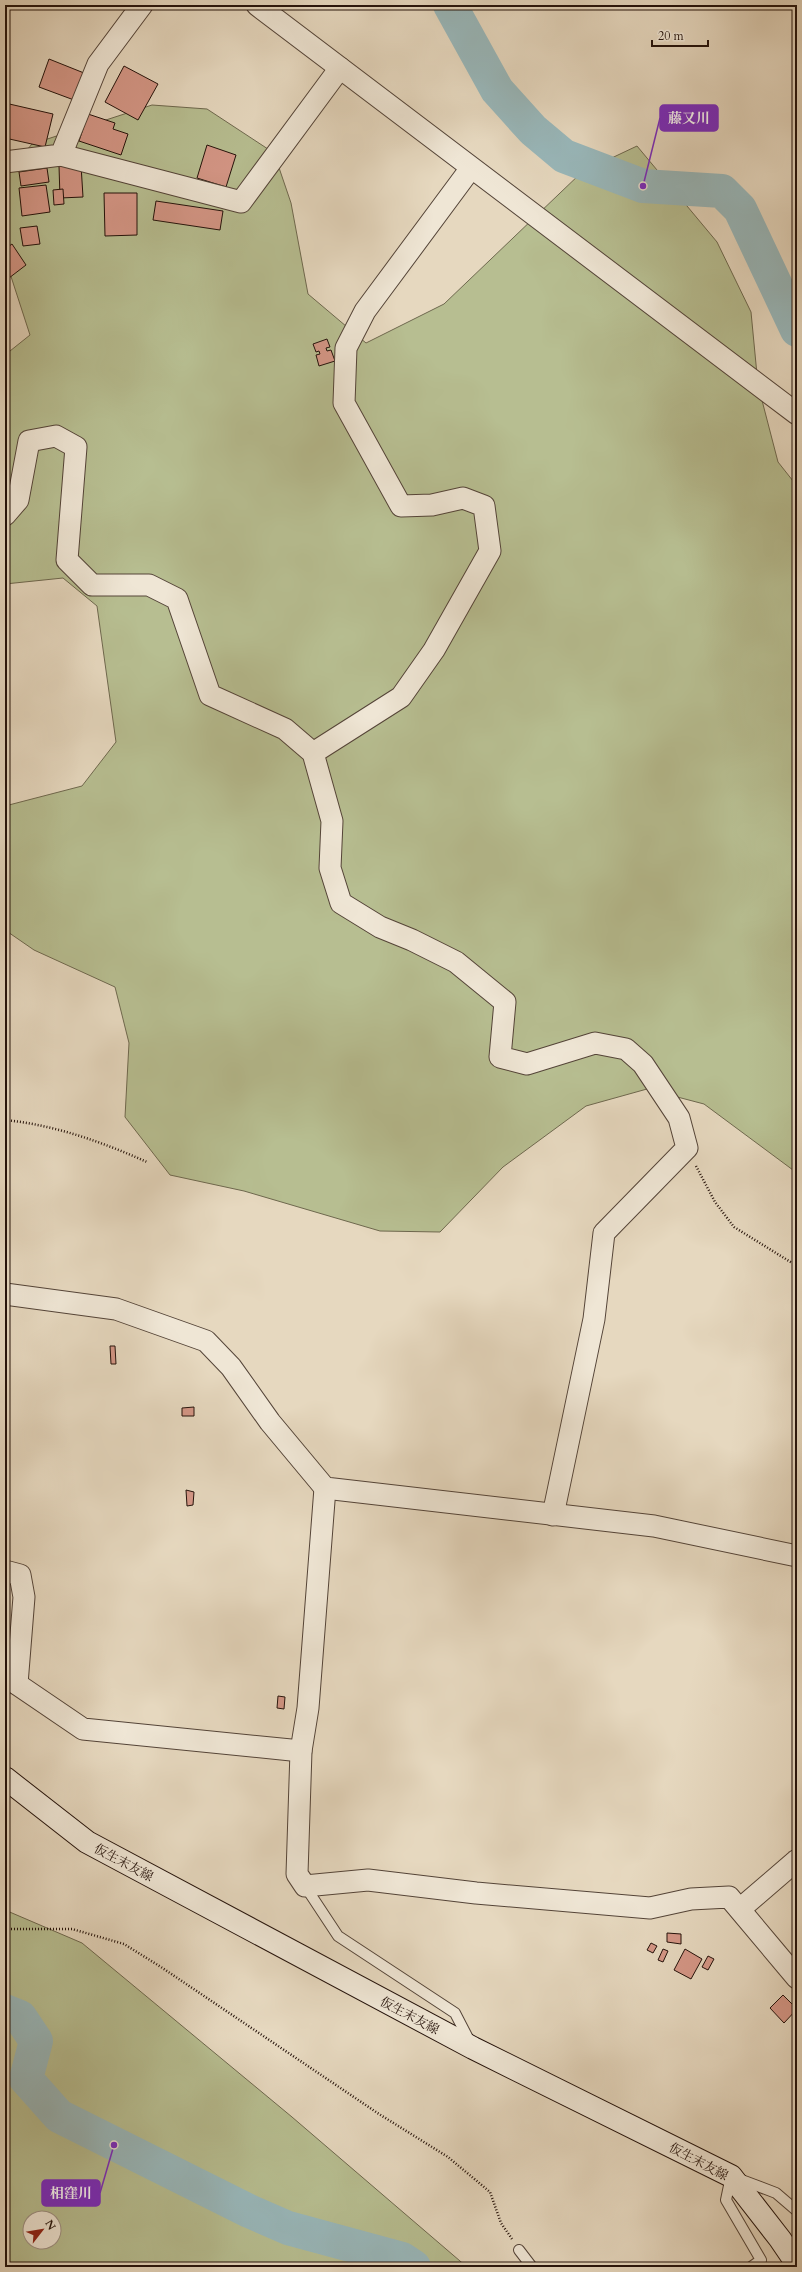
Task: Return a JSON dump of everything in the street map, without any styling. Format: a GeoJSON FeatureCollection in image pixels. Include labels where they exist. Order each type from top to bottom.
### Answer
{"type":"FeatureCollection","features":[{"type":"Feature","properties":{"kind":"main road","name":"仮生末友線"},"geometry":{"type":"LineString","coordinates":[[5,1778],[87,1842],[473,2048],[731,2176],[780,2239],[797,2264]]}},
{"type":"Feature","properties":{"kind":"street"},"geometry":{"type":"LineString","coordinates":[[62,155],[98,64],[142,5]]}},
{"type":"Feature","properties":{"kind":"street"},"geometry":{"type":"LineString","coordinates":[[257,5],[797,414]]}},
{"type":"Feature","properties":{"kind":"street"},"geometry":{"type":"LineString","coordinates":[[5,162],[62,155],[241,202],[340,68]]}},
{"type":"Feature","properties":{"kind":"street"},"geometry":{"type":"LineString","coordinates":[[313,753],[401,698],[434,650],[490,551],[484,506],[463,498],[432,505],[401,506],[344,403],[346,348],[365,310],[472,168]]}},
{"type":"Feature","properties":{"kind":"street"},"geometry":{"type":"LineString","coordinates":[[5,514],[18,500],[29,441],[56,436],[76,447],[67,560],[92,585],[148,585],[177,599],[210,695],[284,729],[313,753],[332,821],[330,868],[341,903],[380,927],[412,940],[456,962],[505,1002],[500,1057],[527,1064],[595,1044],[626,1049],[643,1064],[679,1118],[687,1148],[604,1233],[594,1319],[553,1515]]}},
{"type":"Feature","properties":{"kind":"street"},"geometry":{"type":"LineString","coordinates":[[5,1294],[116,1309],[206,1341],[231,1367],[270,1422],[325,1488],[654,1526],[797,1556]]}},
{"type":"Feature","properties":{"kind":"street"},"geometry":{"type":"LineString","coordinates":[[325,1488],[308,1708],[301,1751],[297,1874],[305,1886],[368,1880],[476,1893],[650,1908],[691,1899],[729,1897],[797,1978]]}},
{"type":"Feature","properties":{"kind":"street"},"geometry":{"type":"LineString","coordinates":[[5,1571],[20,1575],[24,1597],[11,1680],[83,1729],[301,1751]]}},
{"type":"Feature","properties":{"kind":"street"},"geometry":{"type":"LineString","coordinates":[[740,1910],[797,1860]]}},
{"type":"Feature","properties":{"kind":"lane"},"geometry":{"type":"LineString","coordinates":[[305,1886],[338,1936],[455,2013],[473,2048]]}},
{"type":"Feature","properties":{"kind":"lane"},"geometry":{"type":"LineString","coordinates":[[751,2267],[761,2260],[726,2200],[731,2176],[776,2193],[797,2211]]}},
{"type":"Feature","properties":{"kind":"lane"},"geometry":{"type":"LineString","coordinates":[[519,2250],[532,2267]]}},
{"type":"Feature","properties":{"kind":"path"},"geometry":{"type":"LineString","coordinates":[[5,1120],[24,1122],[71,1133],[147,1162]]}},
{"type":"Feature","properties":{"kind":"path"},"geometry":{"type":"LineString","coordinates":[[687,1148],[715,1202],[734,1227],[797,1266]]}},
{"type":"Feature","properties":{"kind":"path"},"geometry":{"type":"LineString","coordinates":[[5,1929],[72,1929],[124,1944],[161,1967],[379,2114],[448,2157],[490,2192],[501,2223],[519,2250]]}},
{"type":"Feature","properties":{"kind":"green space"},"geometry":{"type":"Polygon","coordinates":[[[152,105],[207,109],[274,153],[291,203],[308,294],[366,343],[444,304],[582,172],[637,146],[717,242],[751,312],[758,385],[778,462],[797,486],[797,1173],[704,1104],[647,1089],[586,1106],[503,1167],[440,1232],[380,1231],[244,1191],[170,1175],[125,1117],[129,1043],[115,987],[34,950],[5,930],[5,806],[82,786],[116,742],[97,606],[63,578],[5,584],[5,355],[30,335],[5,258],[5,176],[32,144],[152,105]]]}},
{"type":"Feature","properties":{"kind":"green space"},"geometry":{"type":"Polygon","coordinates":[[[5,1910],[82,1943],[292,2117],[467,2267],[5,2267],[5,1910]]]}},
{"type":"Feature","properties":{"kind":"building"},"geometry":{"type":"Polygon","coordinates":[[[49,59],[84,73],[74,100],[39,87],[49,59]]]}},
{"type":"Feature","properties":{"kind":"building"},"geometry":{"type":"Polygon","coordinates":[[[124,66],[158,84],[138,120],[105,102],[124,66]]]}},
{"type":"Feature","properties":{"kind":"building"},"geometry":{"type":"Polygon","coordinates":[[[5,103],[53,114],[45,147],[5,138],[5,103]]]}},
{"type":"Feature","properties":{"kind":"building"},"geometry":{"type":"Polygon","coordinates":[[[88,114],[115,123],[113,129],[128,134],[121,155],[79,141],[88,114]]]}},
{"type":"Feature","properties":{"kind":"building"},"geometry":{"type":"Polygon","coordinates":[[[207,145],[236,155],[226,187],[197,178],[207,145]]]}},
{"type":"Feature","properties":{"kind":"building"},"geometry":{"type":"Polygon","coordinates":[[[81,165],[83,197],[60,198],[59,166],[81,165]]]}},
{"type":"Feature","properties":{"kind":"building"},"geometry":{"type":"Polygon","coordinates":[[[47,168],[49,182],[21,186],[19,172],[47,168]]]}},
{"type":"Feature","properties":{"kind":"building"},"geometry":{"type":"Polygon","coordinates":[[[46,185],[50,212],[22,216],[19,188],[46,185]]]}},
{"type":"Feature","properties":{"kind":"building"},"geometry":{"type":"Polygon","coordinates":[[[63,189],[64,204],[54,205],[53,190],[63,189]]]}},
{"type":"Feature","properties":{"kind":"building"},"geometry":{"type":"Polygon","coordinates":[[[104,193],[137,193],[137,235],[105,236],[104,193]]]}},
{"type":"Feature","properties":{"kind":"building"},"geometry":{"type":"Polygon","coordinates":[[[156,201],[223,211],[220,230],[153,220],[156,201]]]}},
{"type":"Feature","properties":{"kind":"building"},"geometry":{"type":"Polygon","coordinates":[[[37,226],[40,244],[23,246],[20,228],[37,226]]]}},
{"type":"Feature","properties":{"kind":"building"},"geometry":{"type":"Polygon","coordinates":[[[12,244],[26,265],[9,278],[5,272],[5,249],[12,244]]]}},
{"type":"Feature","properties":{"kind":"building"},"geometry":{"type":"Polygon","coordinates":[[[327,339],[330,347],[326,348],[327,351],[331,350],[335,361],[319,366],[316,355],[320,354],[319,351],[316,352],[313,344],[327,339]]]}},
{"type":"Feature","properties":{"kind":"building"},"geometry":{"type":"Polygon","coordinates":[[[110,1346],[115,1346],[116,1364],[111,1364],[110,1346]]]}},
{"type":"Feature","properties":{"kind":"building"},"geometry":{"type":"Polygon","coordinates":[[[194,1407],[194,1416],[182,1416],[182,1408],[194,1407]]]}},
{"type":"Feature","properties":{"kind":"building"},"geometry":{"type":"Polygon","coordinates":[[[186,1490],[194,1492],[193,1505],[187,1506],[186,1490]]]}},
{"type":"Feature","properties":{"kind":"building"},"geometry":{"type":"Polygon","coordinates":[[[278,1696],[285,1697],[284,1709],[277,1708],[278,1696]]]}},
{"type":"Feature","properties":{"kind":"building"},"geometry":{"type":"Polygon","coordinates":[[[667,1933],[681,1934],[681,1944],[667,1942],[667,1933]]]}},
{"type":"Feature","properties":{"kind":"building"},"geometry":{"type":"Polygon","coordinates":[[[651,1943],[657,1946],[653,1953],[647,1950],[651,1943]]]}},
{"type":"Feature","properties":{"kind":"building"},"geometry":{"type":"Polygon","coordinates":[[[663,1949],[668,1951],[663,1962],[658,1960],[663,1949]]]}},
{"type":"Feature","properties":{"kind":"building"},"geometry":{"type":"Polygon","coordinates":[[[685,1949],[702,1959],[691,1979],[674,1970],[685,1949]]]}},
{"type":"Feature","properties":{"kind":"building"},"geometry":{"type":"Polygon","coordinates":[[[708,1956],[714,1959],[708,1970],[702,1967],[708,1956]]]}},
{"type":"Feature","properties":{"kind":"building"},"geometry":{"type":"Polygon","coordinates":[[[783,1995],[797,2009],[784,2023],[770,2008],[783,1995]]]}},
{"type":"Feature","properties":{"kind":"waterway"},"geometry":{"type":"LineString","coordinates":[[450,5],[497,90],[533,130],[564,156],[643,186],[722,191],[740,209],[797,330]]}},
{"type":"Feature","properties":{"kind":"waterway"},"geometry":{"type":"LineString","coordinates":[[5,2011],[20,2017],[36,2041],[26,2079],[59,2116],[249,2211],[288,2228],[402,2259],[414,2267]]}},
{"type":"Feature","properties":{"kind":"place","name":"藤又川"},"geometry":{"type":"Point","coordinates":[643,186]}},
{"type":"Feature","properties":{"kind":"place","name":"相窪川"},"geometry":{"type":"Point","coordinates":[114,2145]}}]}
